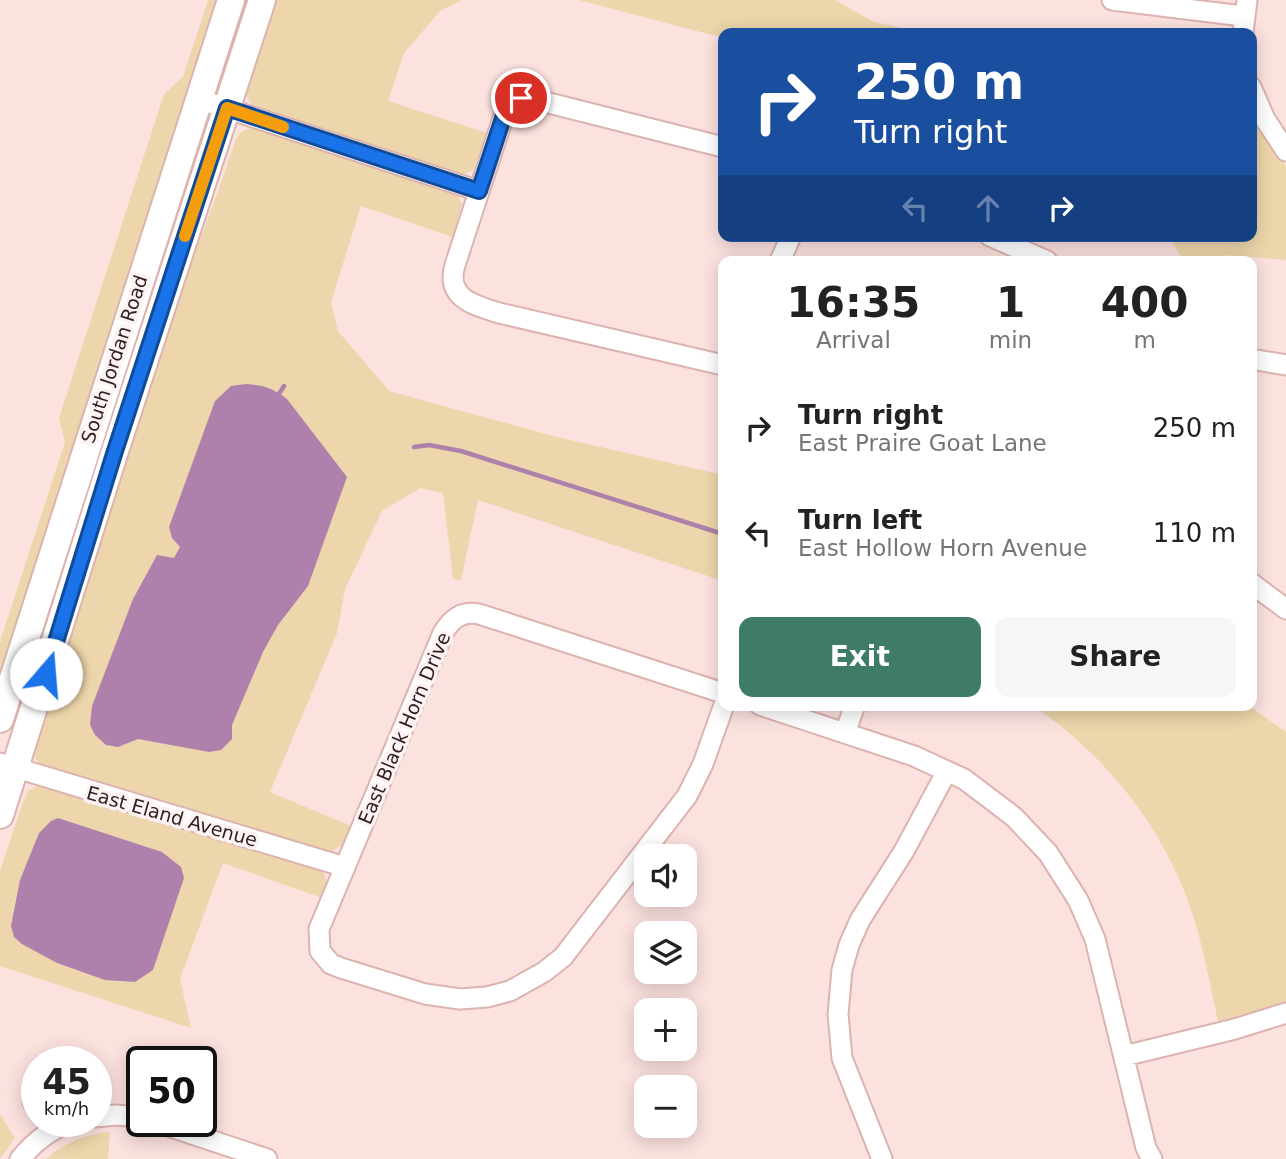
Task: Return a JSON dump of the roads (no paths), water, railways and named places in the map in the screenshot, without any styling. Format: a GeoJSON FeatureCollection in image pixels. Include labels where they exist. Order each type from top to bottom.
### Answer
{"type":"FeatureCollection","features":[{"type":"Feature","properties":{"kind":"main road","name":"South Jordan Road"},"geometry":{"type":"LineString","coordinates":[[0,719],[231,0]]}},
{"type":"Feature","properties":{"kind":"main road","name":"South Jordan Road"},"geometry":{"type":"LineString","coordinates":[[0,815],[8,766],[118,441],[262,0]]}},
{"type":"Feature","properties":{"kind":"street"},"geometry":{"type":"LineString","coordinates":[[1112,0],[1244,16]]}},
{"type":"Feature","properties":{"kind":"street"},"geometry":{"type":"LineString","coordinates":[[718,146],[513,94],[453,272],[449,294],[517,319],[718,364]]}},
{"type":"Feature","properties":{"kind":"street"},"geometry":{"type":"LineString","coordinates":[[198,99],[479,191]]}},
{"type":"Feature","properties":{"kind":"street"},"geometry":{"type":"LineString","coordinates":[[1257,101],[1265,119],[1286,151]]}},
{"type":"Feature","properties":{"kind":"street"},"geometry":{"type":"LineString","coordinates":[[1004,242],[1036,256]]}},
{"type":"Feature","properties":{"kind":"street"},"geometry":{"type":"LineString","coordinates":[[1257,360],[1286,365]]}},
{"type":"Feature","properties":{"kind":"street"},"geometry":{"type":"LineString","coordinates":[[1257,587],[1286,609]]}},
{"type":"Feature","properties":{"kind":"street","name":"East Black Horn Drive"},"geometry":{"type":"LineString","coordinates":[[718,691],[456,608],[443,633],[319,929],[312,954],[341,968],[436,997],[487,998],[510,992],[534,979],[563,957],[687,796],[703,764],[722,711]]}},
{"type":"Feature","properties":{"kind":"street"},"geometry":{"type":"LineString","coordinates":[[778,711],[914,756],[947,771],[984,793],[1014,817],[1048,853],[1078,900],[1095,939],[1146,1148],[1152,1159]]}},
{"type":"Feature","properties":{"kind":"street"},"geometry":{"type":"LineString","coordinates":[[845,733],[853,711]]}},
{"type":"Feature","properties":{"kind":"street","name":"East Eland Avenue"},"geometry":{"type":"LineString","coordinates":[[8,766],[345,867]]}},
{"type":"Feature","properties":{"kind":"street"},"geometry":{"type":"LineString","coordinates":[[882,1159],[842,1058],[838,1028],[840,984],[845,954],[860,920],[904,851],[947,771]]}},
{"type":"Feature","properties":{"kind":"street"},"geometry":{"type":"LineString","coordinates":[[1125,1056],[1235,1029],[1286,1013]]}},
{"type":"Feature","properties":{"kind":"street"},"geometry":{"type":"LineString","coordinates":[[20,1159],[42,1137]]}},
{"type":"Feature","properties":{"kind":"street"},"geometry":{"type":"LineString","coordinates":[[201,1137],[267,1159]]}},
{"type":"Feature","properties":{"kind":"waterway"},"geometry":{"type":"LineString","coordinates":[[277,397],[284,386]]}},
{"type":"Feature","properties":{"kind":"waterway"},"geometry":{"type":"LineString","coordinates":[[414,447],[429,445],[461,451],[718,532]]}}]}
